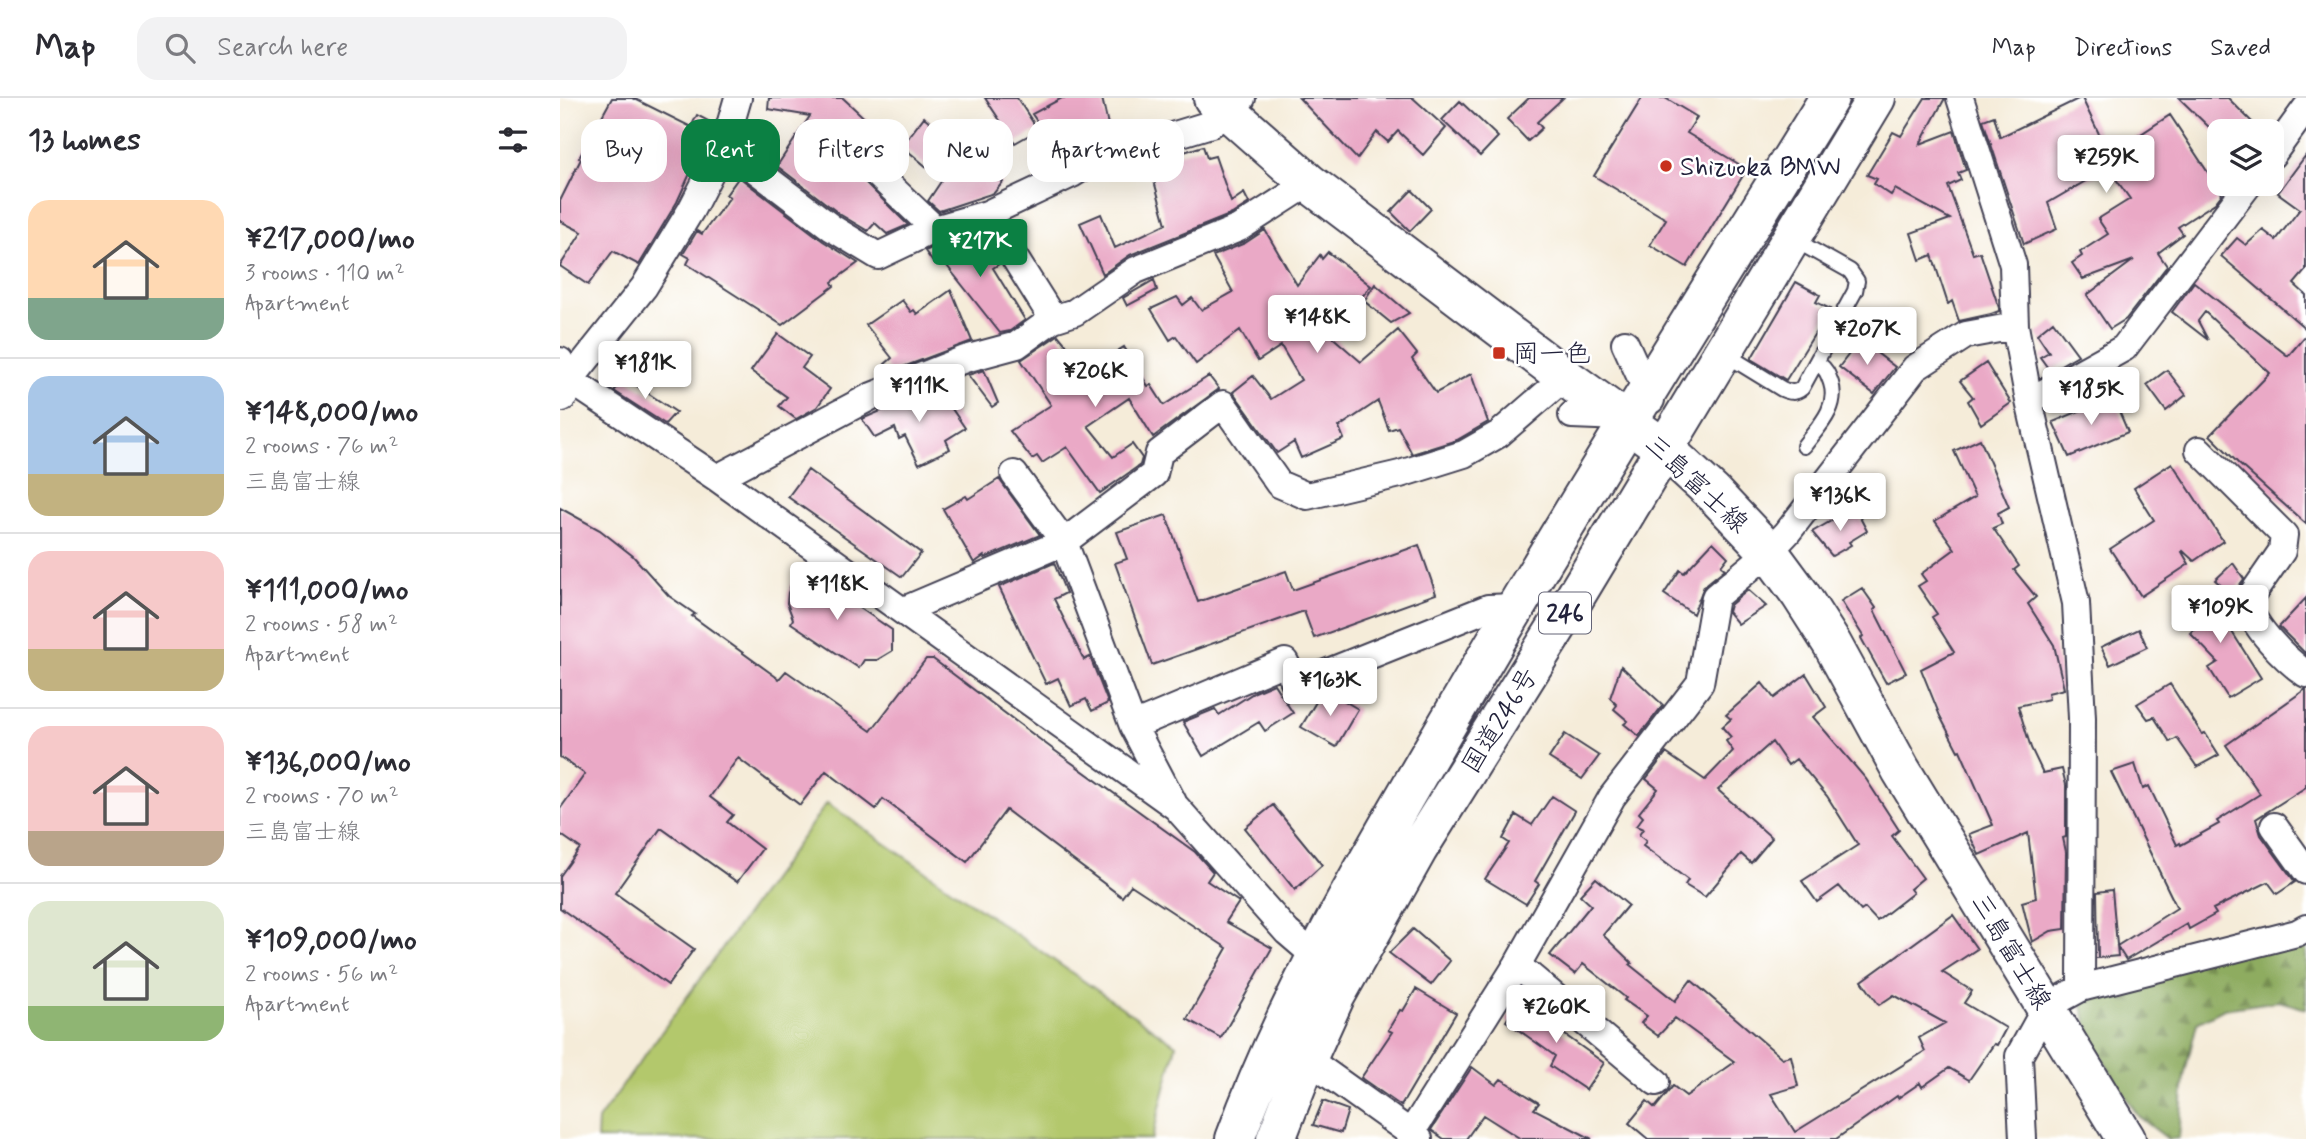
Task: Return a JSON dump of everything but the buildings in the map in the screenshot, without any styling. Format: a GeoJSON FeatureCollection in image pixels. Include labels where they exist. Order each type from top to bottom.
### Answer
{"type":"FeatureCollection","features":[{"type":"Feature","properties":{"kind":"main road","name":"国道246号"},"geometry":{"type":"LineString","coordinates":[[1235,1139],[1281,1026],[1315,956],[1370,856],[1515,607],[1640,414],[1829,98]]}},
{"type":"Feature","properties":{"kind":"main road","name":"国道246号"},"geometry":{"type":"LineString","coordinates":[[1276,1139],[1335,997],[1418,849],[1519,689],[1876,98]]}},
{"type":"Feature","properties":{"kind":"main road","name":"三島富士線"},"geometry":{"type":"LineString","coordinates":[[1228,102],[1309,183],[1565,377],[1640,414],[1665,449],[1713,493],[1769,552],[1832,644],[1901,770],[2126,1139]]}},
{"type":"Feature","properties":{"kind":"street"},"geometry":{"type":"LineString","coordinates":[[731,119],[737,98]]}},
{"type":"Feature","properties":{"kind":"street"},"geometry":{"type":"LineString","coordinates":[[1960,98],[2013,265],[2015,326],[2029,401],[2076,603],[2082,718],[2081,988]]}},
{"type":"Feature","properties":{"kind":"street"},"geometry":{"type":"LineString","coordinates":[[771,182],[832,228],[877,256],[935,229],[987,214],[1072,174],[1096,159],[1211,124],[1228,102]]}},
{"type":"Feature","properties":{"kind":"street"},"geometry":{"type":"LineString","coordinates":[[2284,138],[2306,108]]}},
{"type":"Feature","properties":{"kind":"street"},"geometry":{"type":"LineString","coordinates":[[705,182],[644,287],[563,378],[717,478],[1176,807],[1287,932],[1315,956]]}},
{"type":"Feature","properties":{"kind":"street"},"geometry":{"type":"LineString","coordinates":[[886,182],[935,229]]}},
{"type":"Feature","properties":{"kind":"street"},"geometry":{"type":"LineString","coordinates":[[717,478],[872,396],[965,359],[1017,345],[1053,319],[1075,312],[1136,270],[1238,228],[1309,183]]}},
{"type":"Feature","properties":{"kind":"street"},"geometry":{"type":"LineString","coordinates":[[2029,401],[2124,348],[2240,196]]}},
{"type":"Feature","properties":{"kind":"street"},"geometry":{"type":"LineString","coordinates":[[987,214],[1053,319]]}},
{"type":"Feature","properties":{"kind":"street"},"geometry":{"type":"LineString","coordinates":[[1307,1059],[1415,1136],[1517,965],[1612,797],[1700,682],[1715,597],[1769,552],[1804,512],[1915,368],[1966,335],[2015,326]]}},
{"type":"Feature","properties":{"kind":"street"},"geometry":{"type":"LineString","coordinates":[[1572,415],[1640,414],[1625,343]]}},
{"type":"Feature","properties":{"kind":"street"},"geometry":{"type":"LineString","coordinates":[[904,610],[1064,542],[1154,474],[1159,453],[1223,404],[1279,484],[1307,496],[1400,474],[1464,454],[1499,434],[1565,377]]}},
{"type":"Feature","properties":{"kind":"street"},"geometry":{"type":"LineString","coordinates":[[2199,450],[2284,535],[2282,551],[2247,602],[2249,613],[2263,631],[2295,666],[2306,674]]}},
{"type":"Feature","properties":{"kind":"street"},"geometry":{"type":"LineString","coordinates":[[1014,474],[1064,542],[1133,726],[1176,807]]}},
{"type":"Feature","properties":{"kind":"street"},"geometry":{"type":"LineString","coordinates":[[1133,726],[1285,662],[1296,685],[1488,608],[1515,607]]}},
{"type":"Feature","properties":{"kind":"street"},"geometry":{"type":"LineString","coordinates":[[2274,826],[2306,871]]}},
{"type":"Feature","properties":{"kind":"street"},"geometry":{"type":"LineString","coordinates":[[2023,1139],[2019,1056],[2046,1007],[2081,988],[2297,933],[2306,928]]}},
{"type":"Feature","properties":{"kind":"street"},"geometry":{"type":"LineString","coordinates":[[1517,965],[1656,1082]]}},
{"type":"Feature","properties":{"kind":"lane"},"geometry":{"type":"LineString","coordinates":[[1723,353],[1790,392],[1798,392],[1802,388],[1855,291],[1857,281],[1850,271],[1792,238]]}},
{"type":"Feature","properties":{"kind":"lane"},"geometry":{"type":"LineString","coordinates":[[1804,446],[1830,410],[1834,393],[1827,370],[1820,365],[1814,366]]}},
{"type":"Feature","properties":{"kind":"green space"},"geometry":{"type":"Polygon","coordinates":[[[827,803],[1176,1045],[1152,1139],[597,1139],[598,1120],[827,803]]]}},
{"type":"Feature","properties":{"kind":"green space"},"geometry":{"type":"Polygon","coordinates":[[[2306,927],[2306,1009],[2279,1001],[2224,1009],[2197,1023],[2184,1076],[2179,1138],[2168,1139],[2138,1116],[2092,1042],[2080,1000],[2306,927]]]}},
{"type":"Feature","properties":{"kind":"place","name":"Shizuoka BMW"},"geometry":{"type":"Point","coordinates":[1666,166]}},
{"type":"Feature","properties":{"kind":"place","name":"岡一色"},"geometry":{"type":"Point","coordinates":[1499,353]}}]}
